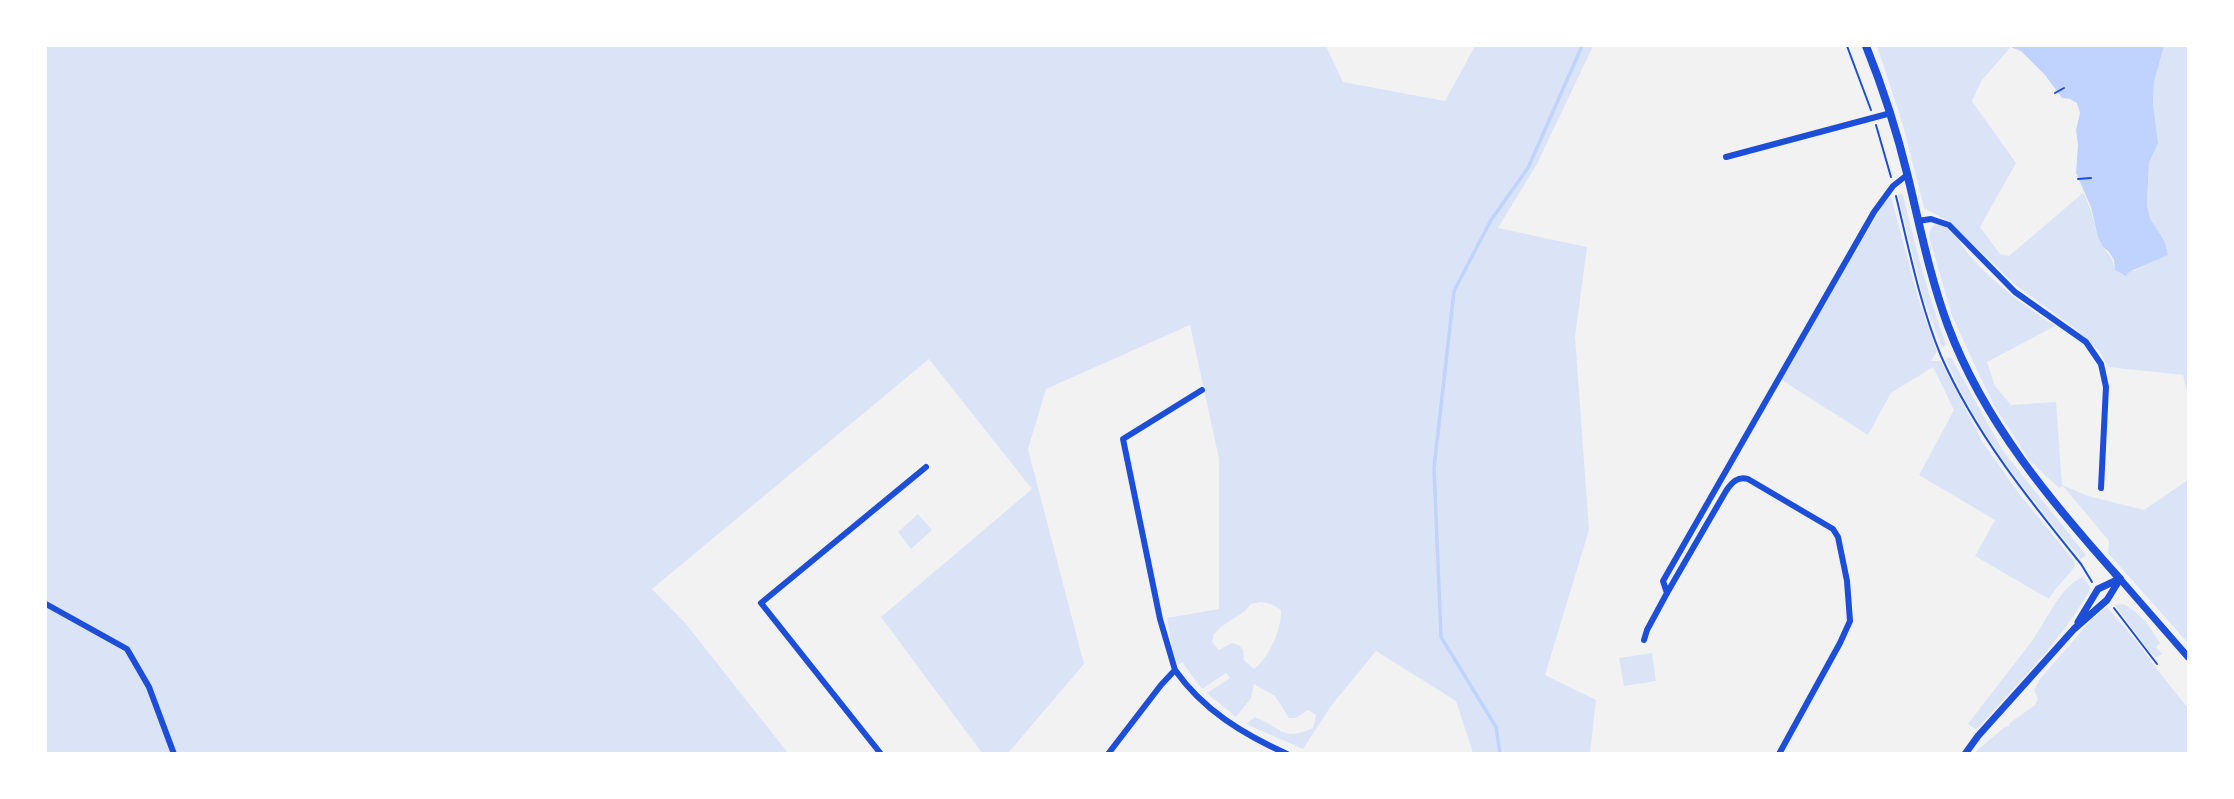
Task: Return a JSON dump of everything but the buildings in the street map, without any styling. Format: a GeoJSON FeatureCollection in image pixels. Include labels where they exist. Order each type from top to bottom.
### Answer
{"type":"FeatureCollection","features":[{"type":"Feature","properties":{"kind":"main road"},"geometry":{"type":"LineString","coordinates":[[1866,46],[1891,113],[1923,244],[1947,324],[1971,376],[2009,442],[2053,502],[2120,579]]}},
{"type":"Feature","properties":{"kind":"street"},"geometry":{"type":"LineString","coordinates":[[1726,157],[1891,113]]}},
{"type":"Feature","properties":{"kind":"street"},"geometry":{"type":"LineString","coordinates":[[1667,593],[1663,581],[1797,345],[1884,196],[1907,175]]}},
{"type":"Feature","properties":{"kind":"street"},"geometry":{"type":"LineString","coordinates":[[1918,221],[1931,219],[1948,225],[2015,292],[2086,342],[2097,356],[2105,375],[2106,387],[2101,488]]}},
{"type":"Feature","properties":{"kind":"street"},"geometry":{"type":"LineString","coordinates":[[1202,390],[1123,439],[1160,619],[1175,670],[1190,690],[1232,725],[1287,754]]}},
{"type":"Feature","properties":{"kind":"street"},"geometry":{"type":"LineString","coordinates":[[881,754],[761,603],[926,467]]}},
{"type":"Feature","properties":{"kind":"street"},"geometry":{"type":"LineString","coordinates":[[1644,640],[1667,593],[1735,480],[1748,479],[1829,526],[1836,532],[1847,581],[1850,621],[1779,754]]}},
{"type":"Feature","properties":{"kind":"street"},"geometry":{"type":"LineString","coordinates":[[2074,629],[2098,589],[2120,579]]}},
{"type":"Feature","properties":{"kind":"street"},"geometry":{"type":"LineString","coordinates":[[1965,754],[2074,629],[2107,600],[2120,579]]}},
{"type":"Feature","properties":{"kind":"street"},"geometry":{"type":"LineString","coordinates":[[2120,579],[2189,657]]}},
{"type":"Feature","properties":{"kind":"street"},"geometry":{"type":"LineString","coordinates":[[46,604],[127,649],[149,687],[174,754]]}},
{"type":"Feature","properties":{"kind":"street"},"geometry":{"type":"LineString","coordinates":[[1108,754],[1175,670]]}},
{"type":"Feature","properties":{"kind":"path"},"geometry":{"type":"LineString","coordinates":[[2055,93],[2064,88]]}},
{"type":"Feature","properties":{"kind":"path"},"geometry":{"type":"LineString","coordinates":[[2078,179],[2091,178]]}},
{"type":"Feature","properties":{"kind":"shaded area"},"geometry":{"type":"Polygon","coordinates":[[[46,46],[1326,46],[1343,82],[1445,101],[1475,46],[1593,46],[1537,164],[1498,228],[1587,247],[1575,337],[1589,530],[1545,675],[1596,700],[1590,753],[1473,753],[1456,701],[1376,651],[1331,706],[1303,749],[1246,724],[1255,717],[1283,732],[1295,734],[1313,728],[1316,715],[1308,710],[1296,718],[1289,718],[1275,696],[1254,684],[1251,698],[1236,717],[1207,693],[1230,678],[1226,673],[1202,689],[1182,662],[1178,665],[1167,618],[1219,609],[1219,459],[1190,325],[1046,389],[1028,449],[1084,664],[1008,753],[982,753],[881,617],[1032,489],[929,359],[652,589],[686,624],[788,753],[46,753],[46,46]],[[1251,604],[1221,627],[1214,634],[1212,642],[1219,650],[1232,643],[1239,645],[1243,650],[1244,660],[1254,669],[1274,642],[1279,625],[1281,610],[1271,604],[1251,604]]]}},
{"type":"Feature","properties":{"kind":"shaded area"},"geometry":{"type":"Polygon","coordinates":[[[1877,46],[2008,46],[2010,48],[1982,80],[1972,101],[2016,163],[1980,227],[2000,254],[2009,256],[2083,193],[2100,241],[2113,261],[2115,270],[2134,271],[2168,254],[2165,242],[2150,218],[2147,205],[2149,163],[2157,147],[2154,82],[2164,46],[2188,46],[2188,397],[2183,375],[2108,367],[2100,352],[2077,330],[2014,284],[1950,222],[1924,208],[1903,125],[1877,46]]]}},
{"type":"Feature","properties":{"kind":"shaded area"},"geometry":{"type":"Polygon","coordinates":[[[1901,193],[1946,344],[1942,348],[1923,297],[1898,195],[1901,193]]]}},
{"type":"Feature","properties":{"kind":"shaded area"},"geometry":{"type":"Polygon","coordinates":[[[1891,197],[1919,301],[1937,351],[1931,361],[1941,361],[1983,443],[2020,495],[2076,563],[2049,599],[1975,556],[1995,520],[1919,475],[1954,410],[1933,367],[1891,393],[1868,435],[1780,379],[1884,203],[1891,197]]]}},
{"type":"Feature","properties":{"kind":"shaded area"},"geometry":{"type":"Polygon","coordinates":[[[1935,224],[1947,227],[1989,276],[2055,326],[1987,362],[1995,386],[2011,405],[2056,402],[2062,485],[2088,496],[2144,510],[2188,480],[2188,643],[2108,553],[2109,541],[2063,486],[2059,488],[2030,461],[1993,404],[1952,316],[1929,237],[1935,224]]]}},
{"type":"Feature","properties":{"kind":"shaded area"},"geometry":{"type":"Polygon","coordinates":[[[1949,357],[2003,451],[2086,555],[2081,559],[1989,439],[1959,387],[1946,359],[1949,357]]]}},
{"type":"Feature","properties":{"kind":"shaded area"},"geometry":{"type":"Polygon","coordinates":[[[918,514],[932,530],[911,549],[898,532],[918,514]]]}},
{"type":"Feature","properties":{"kind":"shaded area"},"geometry":{"type":"Polygon","coordinates":[[[2083,577],[2091,588],[2053,643],[1979,727],[1975,729],[1968,724],[2029,645],[2060,597],[2074,582],[2083,577]]]}},
{"type":"Feature","properties":{"kind":"shaded area"},"geometry":{"type":"Polygon","coordinates":[[[2123,604],[2140,616],[2148,626],[2160,643],[2156,647],[2162,654],[2156,657],[2151,653],[2115,605],[2123,604]]]}},
{"type":"Feature","properties":{"kind":"shaded area"},"geometry":{"type":"Polygon","coordinates":[[[2107,607],[2188,708],[2188,753],[1974,753],[2035,705],[2038,699],[2034,690],[2040,679],[2092,619],[2107,607]]]}},
{"type":"Feature","properties":{"kind":"shaded area"},"geometry":{"type":"Polygon","coordinates":[[[1652,653],[1656,681],[1624,686],[1619,658],[1652,653]]]}},
{"type":"Feature","properties":{"kind":"water"},"geometry":{"type":"Polygon","coordinates":[[[2008,46],[2164,46],[2154,82],[2153,103],[2158,144],[2149,163],[2147,205],[2150,218],[2165,242],[2168,255],[2129,272],[2126,276],[2115,270],[2114,260],[2098,237],[2091,207],[2076,173],[2076,130],[2080,113],[2077,103],[2062,98],[2045,75],[2021,51],[2008,46]]]}},
{"type":"Feature","properties":{"kind":"waterway"},"geometry":{"type":"LineString","coordinates":[[1500,754],[1496,727],[1441,637],[1434,468],[1454,291],[1491,220],[1528,168],[1582,46]]}}]}
